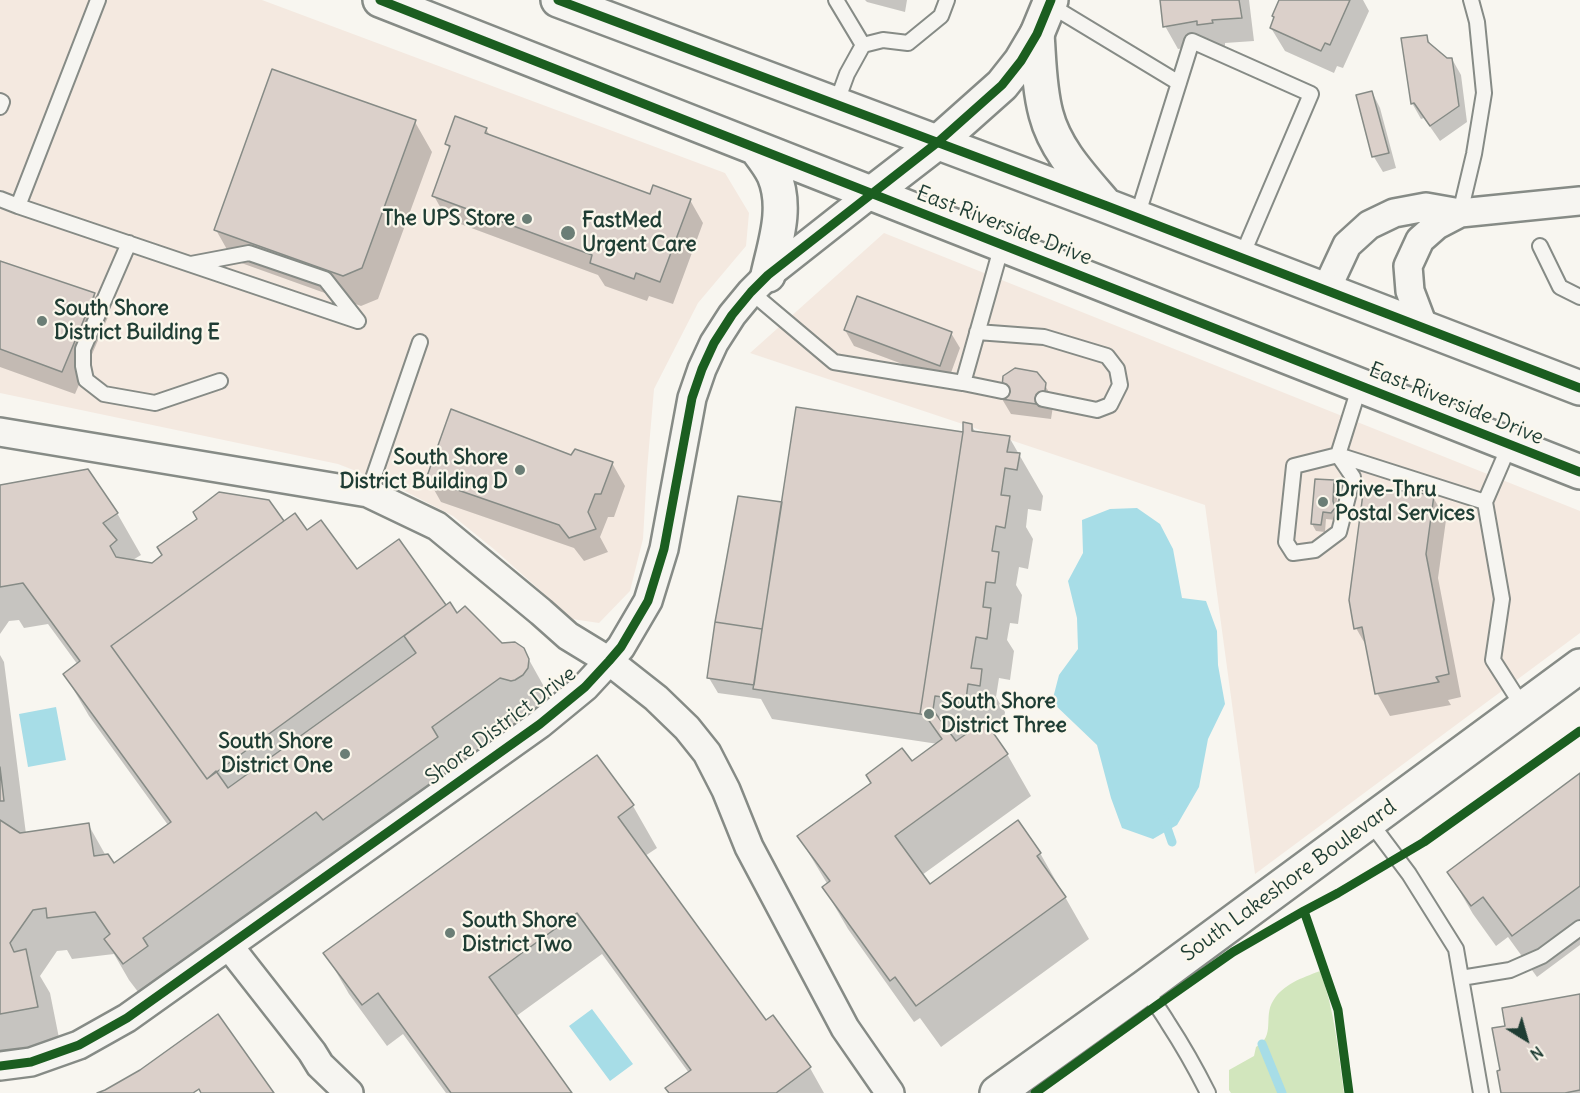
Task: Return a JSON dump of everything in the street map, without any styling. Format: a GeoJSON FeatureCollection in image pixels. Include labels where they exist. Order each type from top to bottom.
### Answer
{"type":"FeatureCollection","features":[{"type":"Feature","properties":{"kind":"main road","name":"East Riverside Drive"},"geometry":{"type":"LineString","coordinates":[[380,0],[1580,472]]}},
{"type":"Feature","properties":{"kind":"main road"},"geometry":{"type":"LineString","coordinates":[[558,0],[1107,206],[1580,388]]}},
{"type":"Feature","properties":{"kind":"main road"},"geometry":{"type":"LineString","coordinates":[[872,193],[938,142],[1002,85],[1021,61],[1046,13]]}},
{"type":"Feature","properties":{"kind":"main road"},"geometry":{"type":"LineString","coordinates":[[1046,13],[1040,87],[1046,115],[1057,142],[1074,168],[1107,206]]}},
{"type":"Feature","properties":{"kind":"main road"},"geometry":{"type":"LineString","coordinates":[[756,148],[774,175],[780,197],[780,222],[759,284]]}},
{"type":"Feature","properties":{"kind":"main road","name":"South Lakeshore Boulevard"},"geometry":{"type":"LineString","coordinates":[[997,1093],[1145,987],[1580,666]]}},
{"type":"Feature","properties":{"kind":"street","name":"Shore District Drive"},"geometry":{"type":"LineString","coordinates":[[0,1066],[31,1062],[79,1045],[127,1018],[540,724],[585,687],[621,647],[648,601],[664,549],[692,398],[714,343],[732,315],[759,284],[872,193]]}},
{"type":"Feature","properties":{"kind":"street"},"geometry":{"type":"LineString","coordinates":[[1326,290],[1347,245],[1369,225],[1394,213],[1426,207],[1460,213],[1580,201]]}},
{"type":"Feature","properties":{"kind":"street"},"geometry":{"type":"LineString","coordinates":[[1424,328],[1410,291],[1408,266],[1420,240],[1437,225],[1460,213]]}},
{"type":"Feature","properties":{"kind":"street"},"geometry":{"type":"LineString","coordinates":[[0,432],[368,493],[437,526],[568,636],[609,661],[656,698],[687,728],[707,753],[726,790],[749,846],[845,1028],[890,1093]]}},
{"type":"Feature","properties":{"kind":"street"},"geometry":{"type":"LineString","coordinates":[[229,946],[320,1065],[349,1093]]}},
{"type":"Feature","properties":{"kind":"lane"},"geometry":{"type":"LineString","coordinates":[[18,206],[98,0]]}},
{"type":"Feature","properties":{"kind":"lane"},"geometry":{"type":"LineString","coordinates":[[836,0],[863,45]]}},
{"type":"Feature","properties":{"kind":"lane"},"geometry":{"type":"LineString","coordinates":[[836,104],[847,74],[863,45],[883,40],[908,43],[941,16],[947,0]]}},
{"type":"Feature","properties":{"kind":"lane"},"geometry":{"type":"LineString","coordinates":[[1460,213],[1474,154],[1484,93],[1478,22],[1471,0]]}},
{"type":"Feature","properties":{"kind":"lane"},"geometry":{"type":"LineString","coordinates":[[1046,13],[1179,83]]}},
{"type":"Feature","properties":{"kind":"lane"},"geometry":{"type":"LineString","coordinates":[[1137,218],[1192,41],[1311,94],[1241,258]]}},
{"type":"Feature","properties":{"kind":"lane"},"geometry":{"type":"LineString","coordinates":[[0,101],[2,102],[0,107]]}},
{"type":"Feature","properties":{"kind":"lane"},"geometry":{"type":"LineString","coordinates":[[0,199],[18,206],[358,321],[325,279],[249,253],[190,264]]}},
{"type":"Feature","properties":{"kind":"lane"},"geometry":{"type":"LineString","coordinates":[[129,243],[83,349],[86,380],[104,394],[155,403],[220,381]]}},
{"type":"Feature","properties":{"kind":"lane"},"geometry":{"type":"LineString","coordinates":[[963,383],[1002,245]]}},
{"type":"Feature","properties":{"kind":"lane"},"geometry":{"type":"LineString","coordinates":[[1540,246],[1560,287],[1580,297]]}},
{"type":"Feature","properties":{"kind":"lane"},"geometry":{"type":"LineString","coordinates":[[759,284],[834,362],[1002,391]]}},
{"type":"Feature","properties":{"kind":"lane"},"geometry":{"type":"LineString","coordinates":[[977,332],[1044,337],[1107,356],[1117,369],[1120,385],[1110,405],[1097,410],[1043,399]]}},
{"type":"Feature","properties":{"kind":"lane"},"geometry":{"type":"LineString","coordinates":[[368,493],[420,342]]}},
{"type":"Feature","properties":{"kind":"lane"},"geometry":{"type":"LineString","coordinates":[[1338,454],[1360,385]]}},
{"type":"Feature","properties":{"kind":"lane"},"geometry":{"type":"LineString","coordinates":[[1510,444],[1485,502],[1502,599],[1493,660],[1523,707]]}},
{"type":"Feature","properties":{"kind":"lane"},"geometry":{"type":"LineString","coordinates":[[1338,454],[1353,477],[1339,532],[1315,550],[1293,553],[1286,542],[1294,466],[1338,454],[1485,502]]}},
{"type":"Feature","properties":{"kind":"lane"},"geometry":{"type":"LineString","coordinates":[[1370,822],[1410,874],[1456,949],[1481,1093]]}},
{"type":"Feature","properties":{"kind":"lane"},"geometry":{"type":"LineString","coordinates":[[1461,978],[1510,970],[1542,956],[1580,928]]}},
{"type":"Feature","properties":{"kind":"lane"},"geometry":{"type":"LineString","coordinates":[[1145,987],[1190,1058],[1208,1093]]}},
{"type":"Feature","properties":{"kind":"shaded area"},"geometry":{"type":"Polygon","coordinates":[[[0,0],[262,0],[725,173],[749,213],[746,246],[698,303],[654,389],[643,539],[630,591],[599,623],[572,619],[453,516],[397,487],[338,464],[0,393],[0,0]]]}},
{"type":"Feature","properties":{"kind":"shaded area"},"geometry":{"type":"Polygon","coordinates":[[[884,233],[1580,511],[1580,633],[1255,874],[1205,505],[750,353],[884,233]]]}},
{"type":"Feature","properties":{"kind":"green space"},"geometry":{"type":"Polygon","coordinates":[[[1320,971],[1333,1016],[1344,1093],[1231,1093],[1229,1070],[1254,1056],[1256,1047],[1262,1043],[1268,1032],[1270,1007],[1277,995],[1294,982],[1320,971]]]}},
{"type":"Feature","properties":{"kind":"water"},"geometry":{"type":"Polygon","coordinates":[[[1137,508],[1160,524],[1173,549],[1182,598],[1206,601],[1217,631],[1218,665],[1225,704],[1208,739],[1199,787],[1177,825],[1153,839],[1122,828],[1111,798],[1097,745],[1052,702],[1059,675],[1078,649],[1077,618],[1068,581],[1083,553],[1082,520],[1110,509],[1137,508]]]}},
{"type":"Feature","properties":{"kind":"water"},"geometry":{"type":"Polygon","coordinates":[[[56,707],[66,760],[28,767],[19,714],[56,707]]]}},
{"type":"Feature","properties":{"kind":"water"},"geometry":{"type":"Polygon","coordinates":[[[592,1009],[633,1064],[610,1081],[569,1026],[592,1009]]]}},
{"type":"Feature","properties":{"kind":"building"},"geometry":{"type":"Polygon","coordinates":[[[1160,0],[1239,0],[1242,18],[1212,20],[1213,23],[1197,25],[1197,21],[1163,27],[1160,0]]]}},
{"type":"Feature","properties":{"kind":"building"},"geometry":{"type":"Polygon","coordinates":[[[1279,0],[1350,0],[1330,45],[1325,43],[1321,51],[1270,28],[1279,0]]]}},
{"type":"Feature","properties":{"kind":"building"},"geometry":{"type":"Polygon","coordinates":[[[1427,35],[1428,42],[1447,58],[1452,58],[1459,106],[1430,126],[1414,103],[1411,104],[1401,38],[1427,35]]]}},
{"type":"Feature","properties":{"kind":"building"},"geometry":{"type":"Polygon","coordinates":[[[272,69],[416,120],[362,268],[343,276],[214,230],[272,69]]]}},
{"type":"Feature","properties":{"kind":"building"},"geometry":{"type":"Polygon","coordinates":[[[1372,91],[1389,153],[1372,157],[1356,95],[1372,91]]]}},
{"type":"Feature","properties":{"kind":"building"},"geometry":{"type":"Polygon","coordinates":[[[455,116],[487,128],[485,133],[650,194],[653,185],[691,199],[660,282],[636,273],[634,279],[590,263],[592,255],[432,196],[450,146],[445,144],[455,116]]]}},
{"type":"Feature","properties":{"kind":"building","name":"South Shore District Building E"},"geometry":{"type":"Polygon","coordinates":[[[0,261],[95,293],[62,372],[0,349],[0,261]]]}},
{"type":"Feature","properties":{"kind":"building"},"geometry":{"type":"Polygon","coordinates":[[[857,296],[952,332],[940,366],[844,330],[857,296]]]}},
{"type":"Feature","properties":{"kind":"building"},"geometry":{"type":"Polygon","coordinates":[[[1015,368],[1037,372],[1046,383],[1043,405],[1001,399],[1003,376],[1015,368]]]}},
{"type":"Feature","properties":{"kind":"building"},"geometry":{"type":"Polygon","coordinates":[[[796,407],[963,432],[920,714],[753,689],[796,407]]]}},
{"type":"Feature","properties":{"kind":"building","name":"South Shore District Building D"},"geometry":{"type":"Polygon","coordinates":[[[451,409],[571,455],[575,449],[613,462],[601,494],[595,494],[588,512],[596,529],[569,538],[559,525],[426,479],[451,409]]]}},
{"type":"Feature","properties":{"kind":"building","name":"South Shore District Three"},"geometry":{"type":"Polygon","coordinates":[[[963,422],[972,424],[972,431],[1010,436],[1007,452],[1020,453],[1017,470],[1005,468],[1001,495],[1010,496],[1005,528],[996,526],[992,551],[999,552],[995,583],[986,582],[983,607],[991,608],[987,639],[976,637],[971,668],[982,669],[980,686],[968,684],[966,700],[935,696],[933,710],[956,741],[985,721],[1008,754],[895,836],[930,884],[1018,820],[1041,853],[1037,856],[1066,897],[916,1006],[895,977],[890,981],[822,887],[830,881],[797,836],[871,783],[866,775],[902,748],[912,761],[942,739],[925,715],[920,714],[963,422]]]}},
{"type":"Feature","properties":{"kind":"building","name":"South Shore District One"},"geometry":{"type":"Polygon","coordinates":[[[88,469],[118,513],[103,523],[117,540],[110,546],[116,557],[152,563],[162,555],[157,547],[197,519],[193,512],[219,492],[269,500],[284,521],[111,646],[207,779],[216,771],[228,788],[416,653],[404,636],[450,602],[457,613],[465,606],[502,643],[515,642],[524,648],[529,659],[528,668],[515,680],[500,678],[432,727],[438,737],[323,820],[316,812],[143,938],[148,946],[123,964],[104,939],[110,934],[95,912],[47,918],[46,908],[33,910],[10,943],[14,952],[26,949],[38,1007],[0,1014],[0,820],[20,833],[89,823],[94,856],[108,854],[114,863],[171,822],[63,674],[80,661],[23,583],[0,587],[0,485],[88,469]]]}},
{"type":"Feature","properties":{"kind":"building","name":"Drive-Thru Postal Services"},"geometry":{"type":"Polygon","coordinates":[[[1315,479],[1334,480],[1335,508],[1331,513],[1323,512],[1321,525],[1311,524],[1315,479]]]}},
{"type":"Feature","properties":{"kind":"building"},"geometry":{"type":"Polygon","coordinates":[[[1364,486],[1434,495],[1426,554],[1449,674],[1436,677],[1439,682],[1375,694],[1362,627],[1354,629],[1349,600],[1364,486]]]}},
{"type":"Feature","properties":{"kind":"building"},"geometry":{"type":"Polygon","coordinates":[[[738,496],[782,502],[762,629],[715,622],[738,496]]]}},
{"type":"Feature","properties":{"kind":"building"},"geometry":{"type":"Polygon","coordinates":[[[295,513],[307,530],[321,520],[357,569],[399,539],[446,605],[207,779],[111,646],[295,513]]]}},
{"type":"Feature","properties":{"kind":"building"},"geometry":{"type":"Polygon","coordinates":[[[715,622],[762,629],[754,685],[707,678],[715,622]]]}},
{"type":"Feature","properties":{"kind":"building","name":"South Shore District Two"},"geometry":{"type":"Polygon","coordinates":[[[597,755],[634,805],[618,817],[766,1020],[773,1015],[811,1067],[776,1093],[669,1093],[665,1088],[691,1070],[577,913],[489,977],[572,1093],[451,1093],[378,993],[362,1005],[323,953],[597,755]]]}},
{"type":"Feature","properties":{"kind":"building"},"geometry":{"type":"Polygon","coordinates":[[[0,767],[4,801],[0,801],[0,767]]]}},
{"type":"Feature","properties":{"kind":"building"},"geometry":{"type":"Polygon","coordinates":[[[1580,773],[1580,886],[1512,936],[1483,897],[1471,906],[1447,872],[1580,773]]]}},
{"type":"Feature","properties":{"kind":"building"},"geometry":{"type":"Polygon","coordinates":[[[1580,994],[1580,1090],[1565,1093],[1501,1093],[1497,1071],[1500,1070],[1492,1028],[1505,1026],[1502,1008],[1580,994]]]}},
{"type":"Feature","properties":{"kind":"building"},"geometry":{"type":"Polygon","coordinates":[[[218,1014],[274,1093],[201,1093],[199,1089],[193,1093],[97,1093],[140,1070],[218,1014]]]}},
{"type":"Feature","properties":{"kind":"waterway"},"geometry":{"type":"LineString","coordinates":[[1164,819],[1172,842]]}},
{"type":"Feature","properties":{"kind":"waterway"},"geometry":{"type":"LineString","coordinates":[[1262,1044],[1282,1093]]}},
{"type":"Feature","properties":{"kind":"cycle path"},"geometry":{"type":"LineString","coordinates":[[380,0],[1580,472]]}},
{"type":"Feature","properties":{"kind":"cycle path"},"geometry":{"type":"LineString","coordinates":[[558,0],[1107,206],[1580,388]]}},
{"type":"Feature","properties":{"kind":"cycle path"},"geometry":{"type":"LineString","coordinates":[[0,1066],[31,1062],[79,1045],[127,1018],[540,724],[585,687],[621,647],[648,601],[664,549],[692,398],[714,343],[732,315],[768,275],[938,142],[1002,85],[1021,61],[1037,34],[1051,0]]}},
{"type":"Feature","properties":{"kind":"cycle path"},"geometry":{"type":"LineString","coordinates":[[1035,1093],[1233,952],[1424,842],[1580,731]]}},
{"type":"Feature","properties":{"kind":"cycle path"},"geometry":{"type":"LineString","coordinates":[[1304,911],[1338,1010],[1349,1093]]}},
{"type":"Feature","properties":{"kind":"place","name":"The UPS Store"},"geometry":{"type":"Point","coordinates":[527,219]}},
{"type":"Feature","properties":{"kind":"place","name":"FastMed Urgent Care"},"geometry":{"type":"Point","coordinates":[568,233]}},
{"type":"Feature","properties":{"kind":"place","name":"South Shore District Building E"},"geometry":{"type":"Point","coordinates":[42,321]}},
{"type":"Feature","properties":{"kind":"place","name":"South Shore District Building D"},"geometry":{"type":"Point","coordinates":[520,470]}},
{"type":"Feature","properties":{"kind":"place","name":"Drive-Thru Postal Services"},"geometry":{"type":"Point","coordinates":[1323,502]}},
{"type":"Feature","properties":{"kind":"place","name":"South Shore District Three"},"geometry":{"type":"Point","coordinates":[929,714]}},
{"type":"Feature","properties":{"kind":"place","name":"South Shore District One"},"geometry":{"type":"Point","coordinates":[345,754]}},
{"type":"Feature","properties":{"kind":"place","name":"South Shore District Two"},"geometry":{"type":"Point","coordinates":[450,933]}}]}
